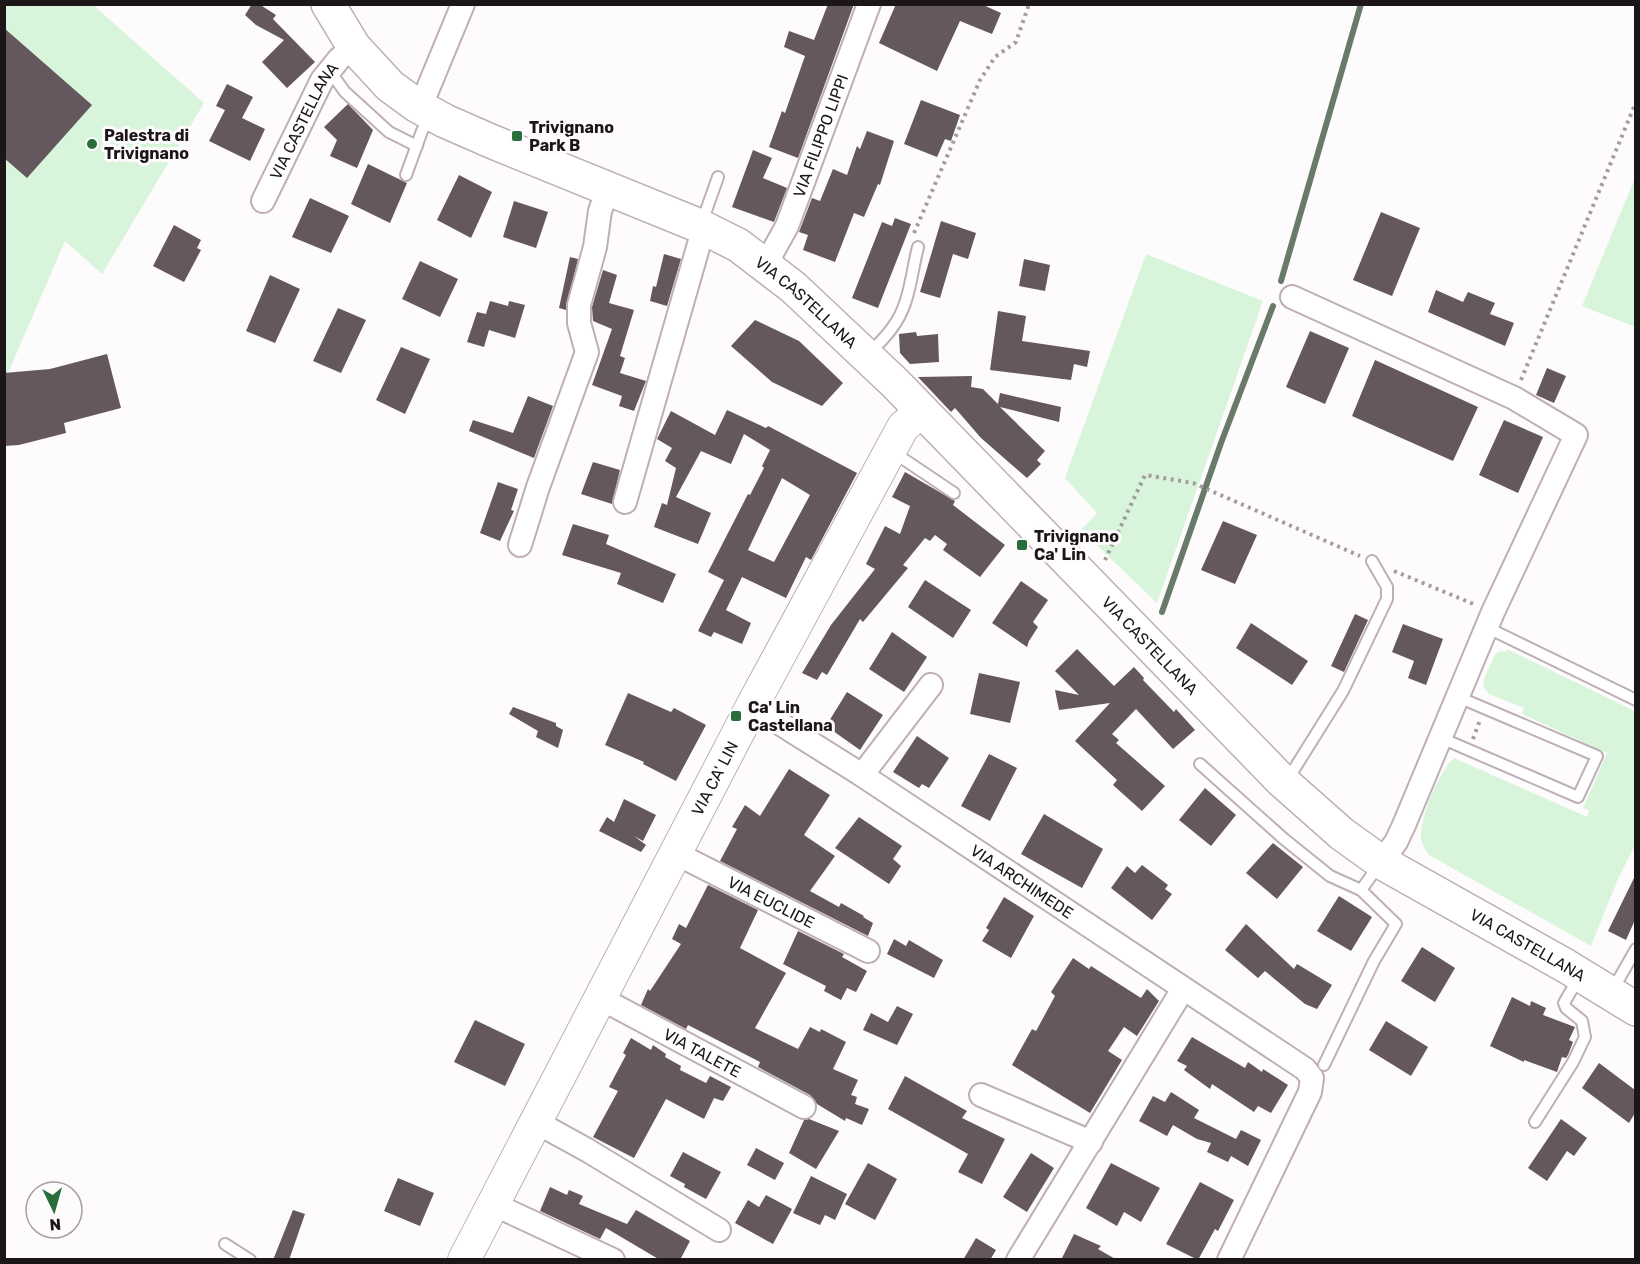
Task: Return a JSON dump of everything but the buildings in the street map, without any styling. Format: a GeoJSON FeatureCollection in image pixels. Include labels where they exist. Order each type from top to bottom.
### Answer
{"type":"FeatureCollection","features":[{"type":"Feature","properties":{"kind":"main road","name":"VIA CASTELLANA"},"geometry":{"type":"LineString","coordinates":[[332,6],[354,47],[390,86],[424,109],[493,142],[703,227],[738,245],[764,263],[868,355],[1282,781],[1342,834],[1381,862],[1581,974],[1623,1001]]}},
{"type":"Feature","properties":{"kind":"street"},"geometry":{"type":"LineString","coordinates":[[424,109],[427,91],[463,4]]}},
{"type":"Feature","properties":{"kind":"street","name":"VIA FILIPPO LIPPI"},"geometry":{"type":"LineString","coordinates":[[764,263],[787,226],[869,4]]}},
{"type":"Feature","properties":{"kind":"street","name":"VIA CASTELLANA"},"geometry":{"type":"LineString","coordinates":[[263,201],[322,80],[339,59],[354,47]]}},
{"type":"Feature","properties":{"kind":"street"},"geometry":{"type":"LineString","coordinates":[[520,545],[538,487],[587,352],[579,323],[579,305],[595,247],[600,211],[608,189]]}},
{"type":"Feature","properties":{"kind":"street"},"geometry":{"type":"LineString","coordinates":[[625,502],[703,227]]}},
{"type":"Feature","properties":{"kind":"street"},"geometry":{"type":"LineString","coordinates":[[1292,297],[1514,398],[1576,435],[1490,620],[1396,842],[1381,862]]}},
{"type":"Feature","properties":{"kind":"street","name":"VIA CA' LIN"},"geometry":{"type":"LineString","coordinates":[[464,1260],[752,706],[871,497],[903,427],[922,411]]}},
{"type":"Feature","properties":{"kind":"street"},"geometry":{"type":"LineString","coordinates":[[862,775],[931,685]]}},
{"type":"Feature","properties":{"kind":"street","name":"VIA ARCHIMEDE"},"geometry":{"type":"LineString","coordinates":[[752,706],[862,775],[1305,1069],[1312,1078],[1310,1092],[1229,1260]]}},
{"type":"Feature","properties":{"kind":"street","name":"VIA EUCLIDE"},"geometry":{"type":"LineString","coordinates":[[675,853],[868,951]]}},
{"type":"Feature","properties":{"kind":"street"},"geometry":{"type":"LineString","coordinates":[[1018,1260],[1183,989]]}},
{"type":"Feature","properties":{"kind":"street","name":"VIA TALETE"},"geometry":{"type":"LineString","coordinates":[[600,998],[804,1107]]}},
{"type":"Feature","properties":{"kind":"street"},"geometry":{"type":"LineString","coordinates":[[986,1088],[1091,1142]]}},
{"type":"Feature","properties":{"kind":"street"},"geometry":{"type":"LineString","coordinates":[[536,1122],[587,1150],[719,1230]]}},
{"type":"Feature","properties":{"kind":"street"},"geometry":{"type":"LineString","coordinates":[[493,1204],[613,1260]]}},
{"type":"Feature","properties":{"kind":"lane"},"geometry":{"type":"LineString","coordinates":[[329,70],[345,92],[388,132],[417,146]]}},
{"type":"Feature","properties":{"kind":"lane"},"geometry":{"type":"LineString","coordinates":[[406,175],[422,130],[424,109]]}},
{"type":"Feature","properties":{"kind":"lane"},"geometry":{"type":"LineString","coordinates":[[703,227],[718,177]]}},
{"type":"Feature","properties":{"kind":"lane"},"geometry":{"type":"LineString","coordinates":[[868,355],[892,329],[901,314],[910,286],[918,247]]}},
{"type":"Feature","properties":{"kind":"lane"},"geometry":{"type":"LineString","coordinates":[[891,450],[954,493]]}},
{"type":"Feature","properties":{"kind":"lane"},"geometry":{"type":"LineString","coordinates":[[1282,781],[1293,771],[1343,691],[1387,599],[1387,587],[1372,561]]}},
{"type":"Feature","properties":{"kind":"lane"},"geometry":{"type":"LineString","coordinates":[[1490,620],[1635,700]]}},
{"type":"Feature","properties":{"kind":"lane"},"geometry":{"type":"LineString","coordinates":[[1441,738],[1578,797],[1597,756],[1458,697]]}},
{"type":"Feature","properties":{"kind":"lane"},"geometry":{"type":"LineString","coordinates":[[1200,764],[1284,839],[1330,876],[1361,890],[1396,924],[1374,961],[1324,1065]]}},
{"type":"Feature","properties":{"kind":"lane"},"geometry":{"type":"LineString","coordinates":[[1361,890],[1381,862]]}},
{"type":"Feature","properties":{"kind":"lane"},"geometry":{"type":"LineString","coordinates":[[1623,1001],[1635,949]]}},
{"type":"Feature","properties":{"kind":"lane"},"geometry":{"type":"LineString","coordinates":[[1535,1122],[1573,1062],[1585,1037],[1582,1021],[1566,1008],[1564,1003],[1581,974]]}},
{"type":"Feature","properties":{"kind":"lane"},"geometry":{"type":"LineString","coordinates":[[225,1244],[250,1260]]}},
{"type":"Feature","properties":{"kind":"path"},"geometry":{"type":"LineString","coordinates":[[913,237],[980,80],[995,57],[1016,42],[1029,4]]}},
{"type":"Feature","properties":{"kind":"path"},"geometry":{"type":"LineString","coordinates":[[1514,398],[1635,102]]}},
{"type":"Feature","properties":{"kind":"path"},"geometry":{"type":"LineString","coordinates":[[1105,560],[1145,475],[1198,486],[1217,493],[1372,561],[1490,620]]}},
{"type":"Feature","properties":{"kind":"path"},"geometry":{"type":"LineString","coordinates":[[1473,739],[1481,718]]}},
{"type":"Feature","properties":{"kind":"green space","name":"Palestra di Trivignano"},"geometry":{"type":"Polygon","coordinates":[[[5,5],[93,5],[204,103],[102,274],[65,241],[5,380],[5,5]]]}},
{"type":"Feature","properties":{"kind":"green space"},"geometry":{"type":"Polygon","coordinates":[[[1635,178],[1635,327],[1582,306],[1635,178]]]}},
{"type":"Feature","properties":{"kind":"green space"},"geometry":{"type":"Polygon","coordinates":[[[1146,254],[1263,301],[1157,603],[1081,530],[1097,513],[1065,478],[1146,254]]]}},
{"type":"Feature","properties":{"kind":"green space"},"geometry":{"type":"Polygon","coordinates":[[[1507,649],[1635,711],[1635,845],[1618,879],[1591,946],[1429,855],[1421,840],[1424,818],[1432,795],[1442,773],[1454,758],[1587,817],[1589,810],[1583,808],[1607,753],[1522,714],[1524,708],[1489,694],[1483,687],[1484,678],[1496,653],[1506,652],[1507,649]]]}},
{"type":"Feature","properties":{"kind":"waterway"},"geometry":{"type":"LineString","coordinates":[[1281,281],[1361,4]]}},
{"type":"Feature","properties":{"kind":"waterway"},"geometry":{"type":"LineString","coordinates":[[1162,612],[1221,443],[1273,306]]}},
{"type":"Feature","properties":{"kind":"place","name":"Trivignano Park B"},"geometry":{"type":"Point","coordinates":[517,136]}},
{"type":"Feature","properties":{"kind":"place","name":"Palestra di Trivignano"},"geometry":{"type":"Point","coordinates":[92,144]}},
{"type":"Feature","properties":{"kind":"place","name":"Trivignano Ca' Lin"},"geometry":{"type":"Point","coordinates":[1022,545]}},
{"type":"Feature","properties":{"kind":"place","name":"Ca' Lin Castellana"},"geometry":{"type":"Point","coordinates":[736,716]}}]}
